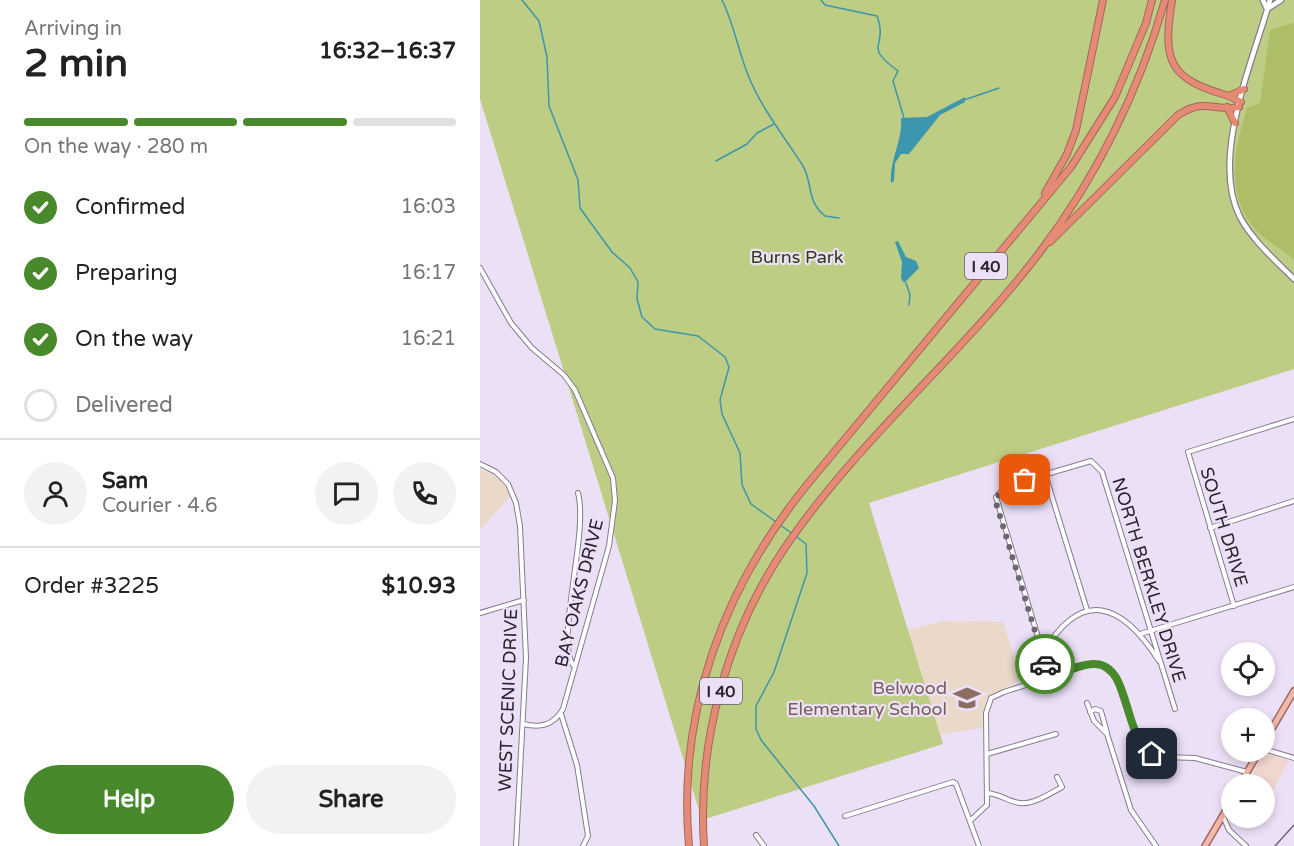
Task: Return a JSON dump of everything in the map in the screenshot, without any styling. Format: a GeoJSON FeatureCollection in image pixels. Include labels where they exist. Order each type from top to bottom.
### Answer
{"type":"FeatureCollection","features":[{"type":"Feature","properties":{"kind":"highway"},"geometry":{"type":"LineString","coordinates":[[1040,204],[1067,154],[1076,130],[1103,0]]}},
{"type":"Feature","properties":{"kind":"highway","name":"I 40"},"geometry":{"type":"LineString","coordinates":[[689,846],[689,757],[699,696],[725,615],[768,536],[785,511],[1071,167],[1115,97],[1146,23],[1152,0]]}},
{"type":"Feature","properties":{"kind":"highway","name":"I 40"},"geometry":{"type":"LineString","coordinates":[[704,846],[706,771],[718,700],[742,628],[785,548],[802,524],[1039,253],[1080,193],[1113,136],[1148,55],[1166,0]]}},
{"type":"Feature","properties":{"kind":"highway"},"geometry":{"type":"LineString","coordinates":[[1172,0],[1169,42],[1172,59],[1178,71],[1196,87],[1229,96],[1240,104]]}},
{"type":"Feature","properties":{"kind":"highway"},"geometry":{"type":"LineString","coordinates":[[1229,96],[1244,89]]}},
{"type":"Feature","properties":{"kind":"highway"},"geometry":{"type":"LineString","coordinates":[[1039,253],[1178,114],[1199,105],[1213,104],[1227,108],[1240,104]]}},
{"type":"Feature","properties":{"kind":"highway"},"geometry":{"type":"LineString","coordinates":[[1227,108],[1235,123]]}},
{"type":"Feature","properties":{"kind":"main road"},"geometry":{"type":"LineString","coordinates":[[1275,723],[1294,691]]}},
{"type":"Feature","properties":{"kind":"main road"},"geometry":{"type":"LineString","coordinates":[[1247,772],[1253,762]]}},
{"type":"Feature","properties":{"kind":"main road"},"geometry":{"type":"LineString","coordinates":[[1205,846],[1221,819]]}},
{"type":"Feature","properties":{"kind":"street"},"geometry":{"type":"LineString","coordinates":[[1263,0],[1267,9]]}},
{"type":"Feature","properties":{"kind":"street"},"geometry":{"type":"LineString","coordinates":[[1270,0],[1235,123],[1228,164],[1230,186],[1236,208],[1256,239],[1294,279]]}},
{"type":"Feature","properties":{"kind":"street"},"geometry":{"type":"LineString","coordinates":[[1267,9],[1281,0]]}},
{"type":"Feature","properties":{"kind":"street","name":"BAY OAKS DRIVE"},"geometry":{"type":"LineString","coordinates":[[480,268],[510,323],[532,348],[564,375],[575,390],[613,478],[615,501],[609,546],[561,713]]}},
{"type":"Feature","properties":{"kind":"street","name":"SOUTH DRIVE"},"geometry":{"type":"LineString","coordinates":[[1234,606],[1187,456],[1191,450],[1294,419]]}},
{"type":"Feature","properties":{"kind":"street","name":"NORTH BERKLEY DRIVE"},"geometry":{"type":"LineString","coordinates":[[1045,474],[1084,461],[1092,462],[1102,472],[1176,709]]}},
{"type":"Feature","properties":{"kind":"street","name":"WEST SCENIC DRIVE"},"geometry":{"type":"LineString","coordinates":[[480,464],[505,481],[516,502],[520,526],[526,658],[516,846]]}},
{"type":"Feature","properties":{"kind":"street"},"geometry":{"type":"LineString","coordinates":[[1050,677],[996,503],[1000,490],[1045,474],[1087,610]]}},
{"type":"Feature","properties":{"kind":"street"},"geometry":{"type":"LineString","coordinates":[[574,667],[567,653],[570,602],[581,530],[582,512],[579,493]]}},
{"type":"Feature","properties":{"kind":"street"},"geometry":{"type":"LineString","coordinates":[[1210,528],[1294,501]]}},
{"type":"Feature","properties":{"kind":"street"},"geometry":{"type":"LineString","coordinates":[[1140,634],[1294,586]]}},
{"type":"Feature","properties":{"kind":"street"},"geometry":{"type":"LineString","coordinates":[[480,613],[524,600]]}},
{"type":"Feature","properties":{"kind":"street"},"geometry":{"type":"LineString","coordinates":[[1042,654],[1063,623],[1087,610],[1101,610],[1114,614],[1140,634],[1162,666]]}},
{"type":"Feature","properties":{"kind":"street"},"geometry":{"type":"LineString","coordinates":[[971,820],[987,807],[986,725],[987,707],[993,696],[1091,664],[1107,667],[1116,677],[1136,736],[1148,751],[1163,758],[1196,758],[1247,772]]}},
{"type":"Feature","properties":{"kind":"street"},"geometry":{"type":"LineString","coordinates":[[1087,703],[1098,725],[1107,734]]}},
{"type":"Feature","properties":{"kind":"street"},"geometry":{"type":"LineString","coordinates":[[1090,712],[1095,709],[1101,711],[1131,810],[1156,846]]}},
{"type":"Feature","properties":{"kind":"street"},"geometry":{"type":"LineString","coordinates":[[522,724],[544,725],[561,713],[577,765],[588,836],[583,846]]}},
{"type":"Feature","properties":{"kind":"street"},"geometry":{"type":"LineString","coordinates":[[987,754],[1056,734]]}},
{"type":"Feature","properties":{"kind":"street"},"geometry":{"type":"LineString","coordinates":[[1275,752],[1294,758]]}},
{"type":"Feature","properties":{"kind":"street"},"geometry":{"type":"LineString","coordinates":[[987,793],[1027,803],[1062,787],[1057,777]]}},
{"type":"Feature","properties":{"kind":"street"},"geometry":{"type":"LineString","coordinates":[[845,816],[952,782],[956,784],[979,846]]}},
{"type":"Feature","properties":{"kind":"street"},"geometry":{"type":"LineString","coordinates":[[1219,823],[1246,846]]}},
{"type":"Feature","properties":{"kind":"street"},"geometry":{"type":"LineString","coordinates":[[756,835],[764,846]]}},
{"type":"Feature","properties":{"kind":"shaded area"},"geometry":{"type":"Polygon","coordinates":[[[480,469],[498,477],[511,496],[480,530],[480,469]]]}},
{"type":"Feature","properties":{"kind":"shaded area"},"geometry":{"type":"Polygon","coordinates":[[[943,621],[1003,622],[1021,680],[986,699],[982,728],[931,736],[904,631],[943,621]]]}},
{"type":"Feature","properties":{"kind":"shaded area"},"geometry":{"type":"Polygon","coordinates":[[[1275,756],[1289,760],[1275,787],[1275,774],[1252,774],[1259,762],[1275,762],[1275,756]]]}},
{"type":"Feature","properties":{"kind":"green space","name":"Burns Park"},"geometry":{"type":"Polygon","coordinates":[[[480,0],[1294,0],[1294,369],[869,503],[943,744],[702,820],[480,99],[480,0]]]}},
{"type":"Feature","properties":{"kind":"green space"},"geometry":{"type":"Polygon","coordinates":[[[1294,23],[1294,260],[1261,235],[1247,217],[1236,187],[1235,172],[1238,140],[1247,108],[1260,103],[1270,30],[1294,23]]]}},
{"type":"Feature","properties":{"kind":"water"},"geometry":{"type":"Polygon","coordinates":[[[965,97],[965,102],[940,115],[909,154],[901,154],[895,163],[894,181],[891,183],[901,118],[927,117],[965,97]]]}},
{"type":"Feature","properties":{"kind":"water"},"geometry":{"type":"Polygon","coordinates":[[[898,241],[906,257],[916,261],[919,268],[904,283],[901,278],[902,262],[895,242],[898,241]]]}},
{"type":"Feature","properties":{"kind":"waterway"},"geometry":{"type":"LineString","coordinates":[[522,0],[539,21],[547,57],[549,106],[578,180],[580,208],[612,252],[630,268],[638,282],[637,299],[642,317],[655,329],[698,336],[725,357],[729,367],[720,400],[722,414],[740,453],[742,485],[751,504],[776,522]]}},
{"type":"Feature","properties":{"kind":"waterway"},"geometry":{"type":"LineString","coordinates":[[722,0],[753,87],[803,166],[815,204],[825,216],[839,218]]}},
{"type":"Feature","properties":{"kind":"waterway"},"geometry":{"type":"LineString","coordinates":[[821,0],[825,5],[877,16],[880,27],[878,50],[881,56],[898,71],[893,81],[904,118]]}},
{"type":"Feature","properties":{"kind":"waterway"},"geometry":{"type":"LineString","coordinates":[[964,100],[999,88]]}},
{"type":"Feature","properties":{"kind":"waterway"},"geometry":{"type":"LineString","coordinates":[[716,161],[747,144],[757,133],[774,124]]}},
{"type":"Feature","properties":{"kind":"waterway"},"geometry":{"type":"LineString","coordinates":[[906,283],[910,295],[909,305]]}},
{"type":"Feature","properties":{"kind":"waterway"},"geometry":{"type":"LineString","coordinates":[[780,525],[793,534]]}},
{"type":"Feature","properties":{"kind":"waterway"},"geometry":{"type":"LineString","coordinates":[[797,537],[806,544],[807,573],[774,672],[756,706],[756,729],[761,740],[814,806],[839,846]]}},
{"type":"Feature","properties":{"kind":"railway"},"geometry":{"type":"LineString","coordinates":[[1275,846],[1294,825]]}},
{"type":"Feature","properties":{"kind":"way so far"},"geometry":{"type":"LineString","coordinates":[[1025,480],[1000,490],[996,496],[996,503],[1045,664]]}},
{"type":"Feature","properties":{"kind":"place","name":"Belwood Elementary School"},"geometry":{"type":"Point","coordinates":[967,698]}},
{"type":"Feature","properties":{"kind":"route"},"geometry":{"type":"LineString","coordinates":[[1045,664],[1050,677],[1091,664],[1102,665],[1111,670],[1118,680],[1136,736],[1143,747],[1152,754]]}}]}
